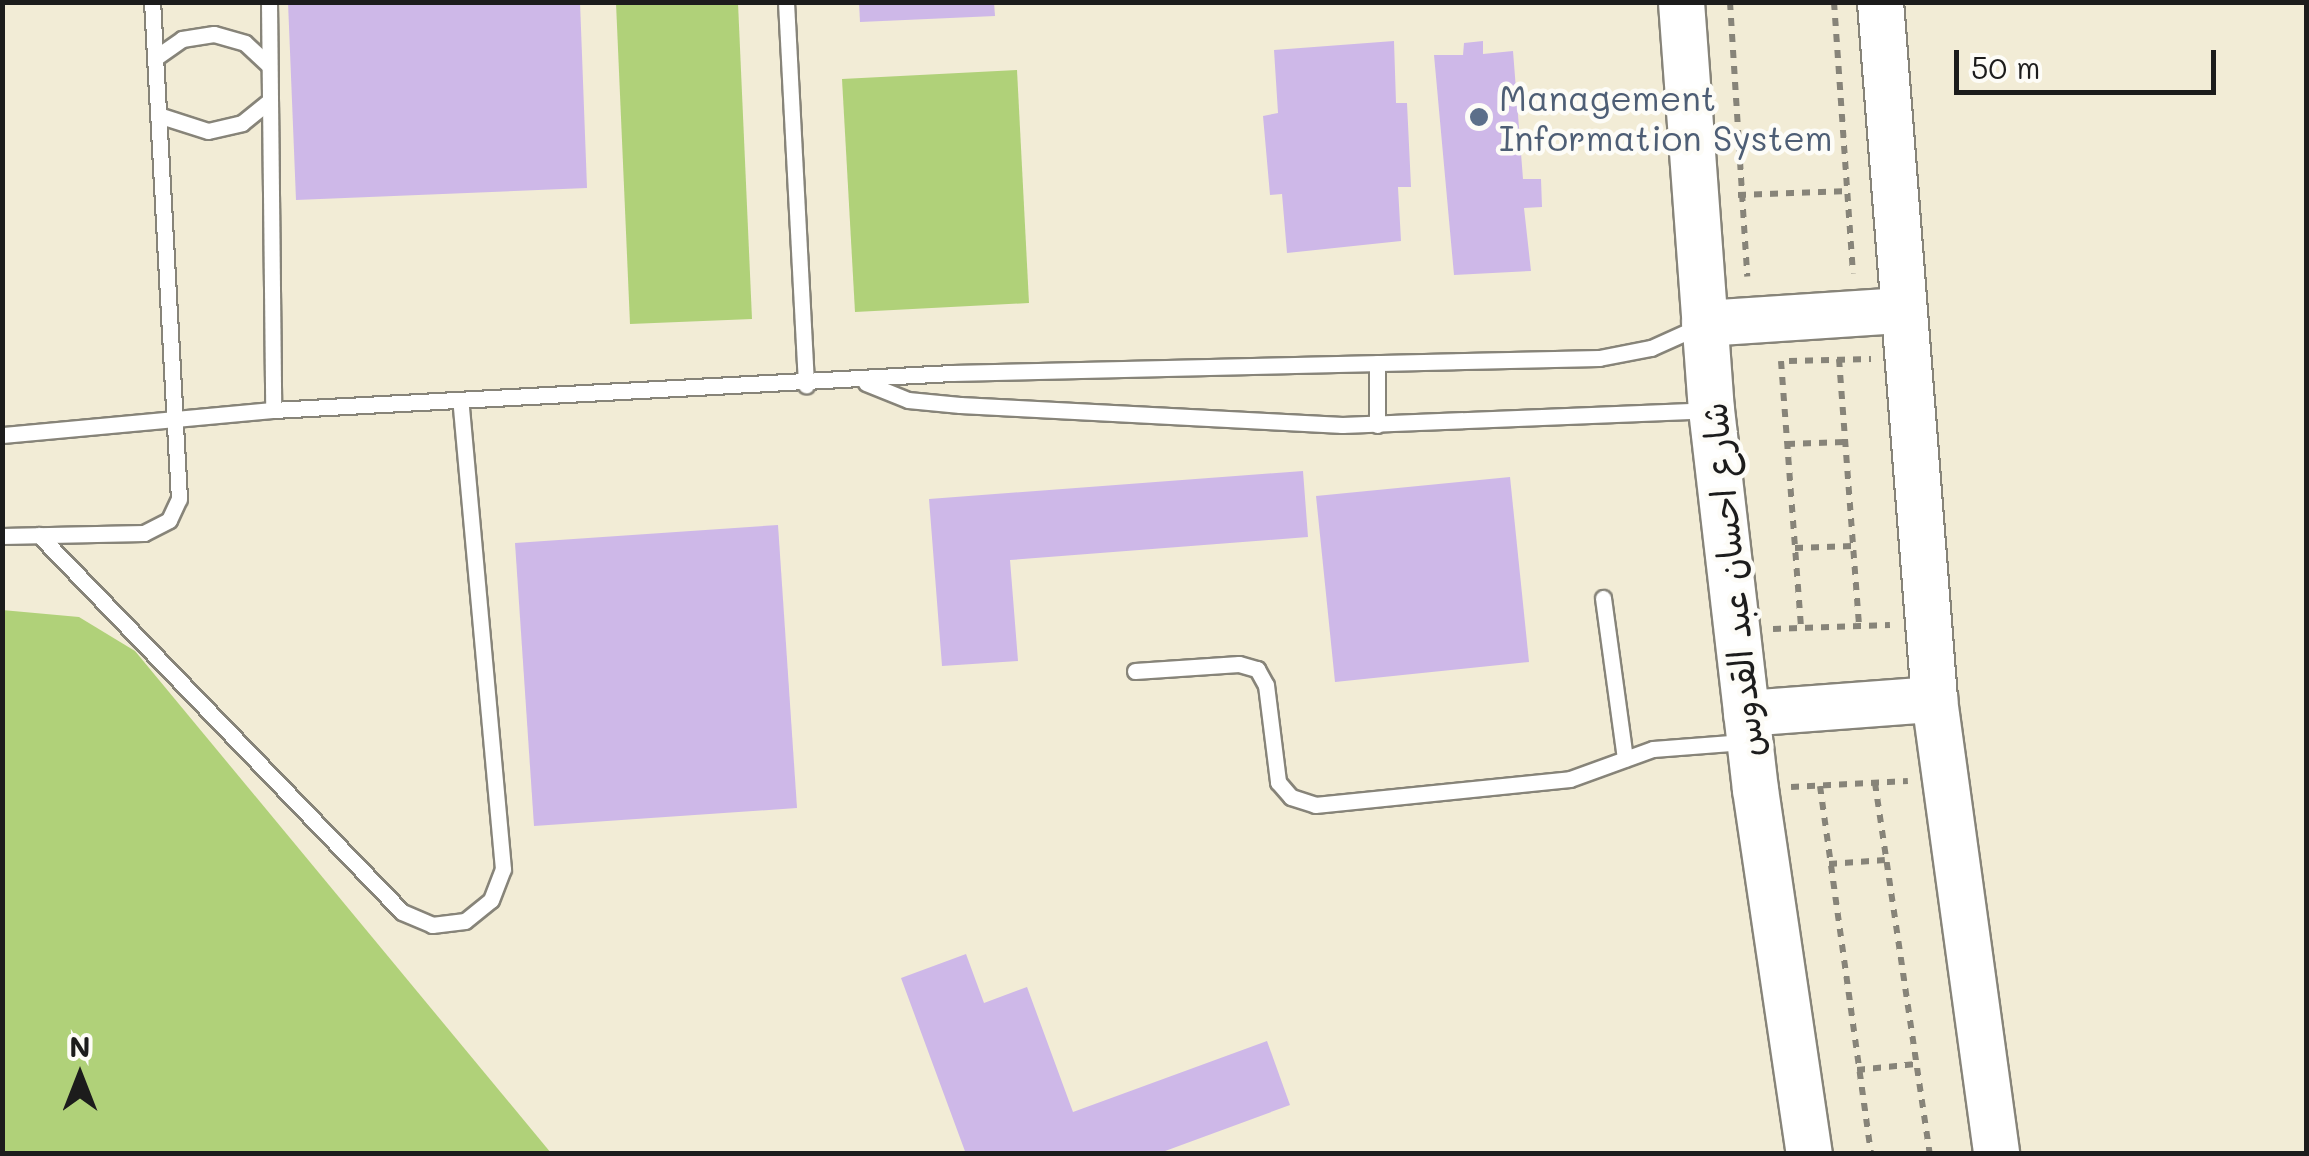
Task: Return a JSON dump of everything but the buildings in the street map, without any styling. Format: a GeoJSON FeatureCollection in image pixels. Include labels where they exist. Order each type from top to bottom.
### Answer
{"type":"FeatureCollection","features":[{"type":"Feature","properties":{"kind":"street","name":"شارع احسان عبد القدوس"},"geometry":{"type":"LineString","coordinates":[[1681,2],[1711,410],[1755,789],[1809,1154]]}},
{"type":"Feature","properties":{"kind":"street"},"geometry":{"type":"LineString","coordinates":[[1880,2],[1899,310],[1942,779],[1996,1154]]}},
{"type":"Feature","properties":{"kind":"street"},"geometry":{"type":"LineString","coordinates":[[1706,343],[1899,310]]}},
{"type":"Feature","properties":{"kind":"street"},"geometry":{"type":"LineString","coordinates":[[1748,727],[1934,699]]}},
{"type":"Feature","properties":{"kind":"lane"},"geometry":{"type":"LineString","coordinates":[[2,536],[144,533],[169,520],[179,500],[152,2]]}},
{"type":"Feature","properties":{"kind":"lane"},"geometry":{"type":"LineString","coordinates":[[268,2],[273,410]]}},
{"type":"Feature","properties":{"kind":"lane"},"geometry":{"type":"LineString","coordinates":[[786,2],[806,386]]}},
{"type":"Feature","properties":{"kind":"lane"},"geometry":{"type":"LineString","coordinates":[[156,58],[182,39],[214,34],[245,43],[269,65]]}},
{"type":"Feature","properties":{"kind":"lane"},"geometry":{"type":"LineString","coordinates":[[158,115],[208,131],[242,122],[269,101]]}},
{"type":"Feature","properties":{"kind":"lane"},"geometry":{"type":"LineString","coordinates":[[2,435],[273,410],[806,386],[952,373],[1626,355],[1706,343]]}},
{"type":"Feature","properties":{"kind":"lane"},"geometry":{"type":"LineString","coordinates":[[1377,363],[1377,425]]}},
{"type":"Feature","properties":{"kind":"lane"},"geometry":{"type":"LineString","coordinates":[[863,382],[908,400],[960,405],[1377,425],[1711,410]]}},
{"type":"Feature","properties":{"kind":"lane"},"geometry":{"type":"LineString","coordinates":[[39,535],[402,912],[432,925],[465,920],[491,900],[503,868],[460,401]]}},
{"type":"Feature","properties":{"kind":"lane"},"geometry":{"type":"LineString","coordinates":[[1604,598],[1625,758]]}},
{"type":"Feature","properties":{"kind":"lane"},"geometry":{"type":"LineString","coordinates":[[1135,671],[1239,664],[1258,670],[1266,684],[1278,782],[1291,797],[1315,805],[1570,779],[1625,758],[1748,727]]}},
{"type":"Feature","properties":{"kind":"path"},"geometry":{"type":"LineString","coordinates":[[1730,2],[1747,276]]}},
{"type":"Feature","properties":{"kind":"path"},"geometry":{"type":"LineString","coordinates":[[1834,2],[1853,273]]}},
{"type":"Feature","properties":{"kind":"path"},"geometry":{"type":"LineString","coordinates":[[1694,197],[1892,190]]}},
{"type":"Feature","properties":{"kind":"path"},"geometry":{"type":"LineString","coordinates":[[1706,343],[1781,361],[1904,358]]}},
{"type":"Feature","properties":{"kind":"path"},"geometry":{"type":"LineString","coordinates":[[1838,359],[1859,626]]}},
{"type":"Feature","properties":{"kind":"path"},"geometry":{"type":"LineString","coordinates":[[1781,361],[1801,628]]}},
{"type":"Feature","properties":{"kind":"path"},"geometry":{"type":"LineString","coordinates":[[1787,444],[1845,442]]}},
{"type":"Feature","properties":{"kind":"path"},"geometry":{"type":"LineString","coordinates":[[1796,548],[1853,546]]}},
{"type":"Feature","properties":{"kind":"path"},"geometry":{"type":"LineString","coordinates":[[1736,630],[1927,623]]}},
{"type":"Feature","properties":{"kind":"path"},"geometry":{"type":"LineString","coordinates":[[1755,789],[1942,779]]}},
{"type":"Feature","properties":{"kind":"path"},"geometry":{"type":"LineString","coordinates":[[1875,783],[1930,1154]]}},
{"type":"Feature","properties":{"kind":"path"},"geometry":{"type":"LineString","coordinates":[[1820,786],[1871,1154]]}},
{"type":"Feature","properties":{"kind":"path"},"geometry":{"type":"LineString","coordinates":[[1829,864],[1885,860]]}},
{"type":"Feature","properties":{"kind":"path"},"geometry":{"type":"LineString","coordinates":[[1858,1070],[1916,1064]]}},
{"type":"Feature","properties":{"kind":"green space"},"geometry":{"type":"Polygon","coordinates":[[[616,3],[738,3],[752,319],[630,324],[616,3]]]}},
{"type":"Feature","properties":{"kind":"green space"},"geometry":{"type":"Polygon","coordinates":[[[1017,70],[1029,303],[855,312],[842,79],[1017,70]]]}},
{"type":"Feature","properties":{"kind":"green space"},"geometry":{"type":"Polygon","coordinates":[[[2,610],[79,617],[135,651],[551,1153],[3,1153],[2,610]]]}},
{"type":"Feature","properties":{"kind":"place","name":"Management Information System"},"geometry":{"type":"Point","coordinates":[1479,117]}}]}
